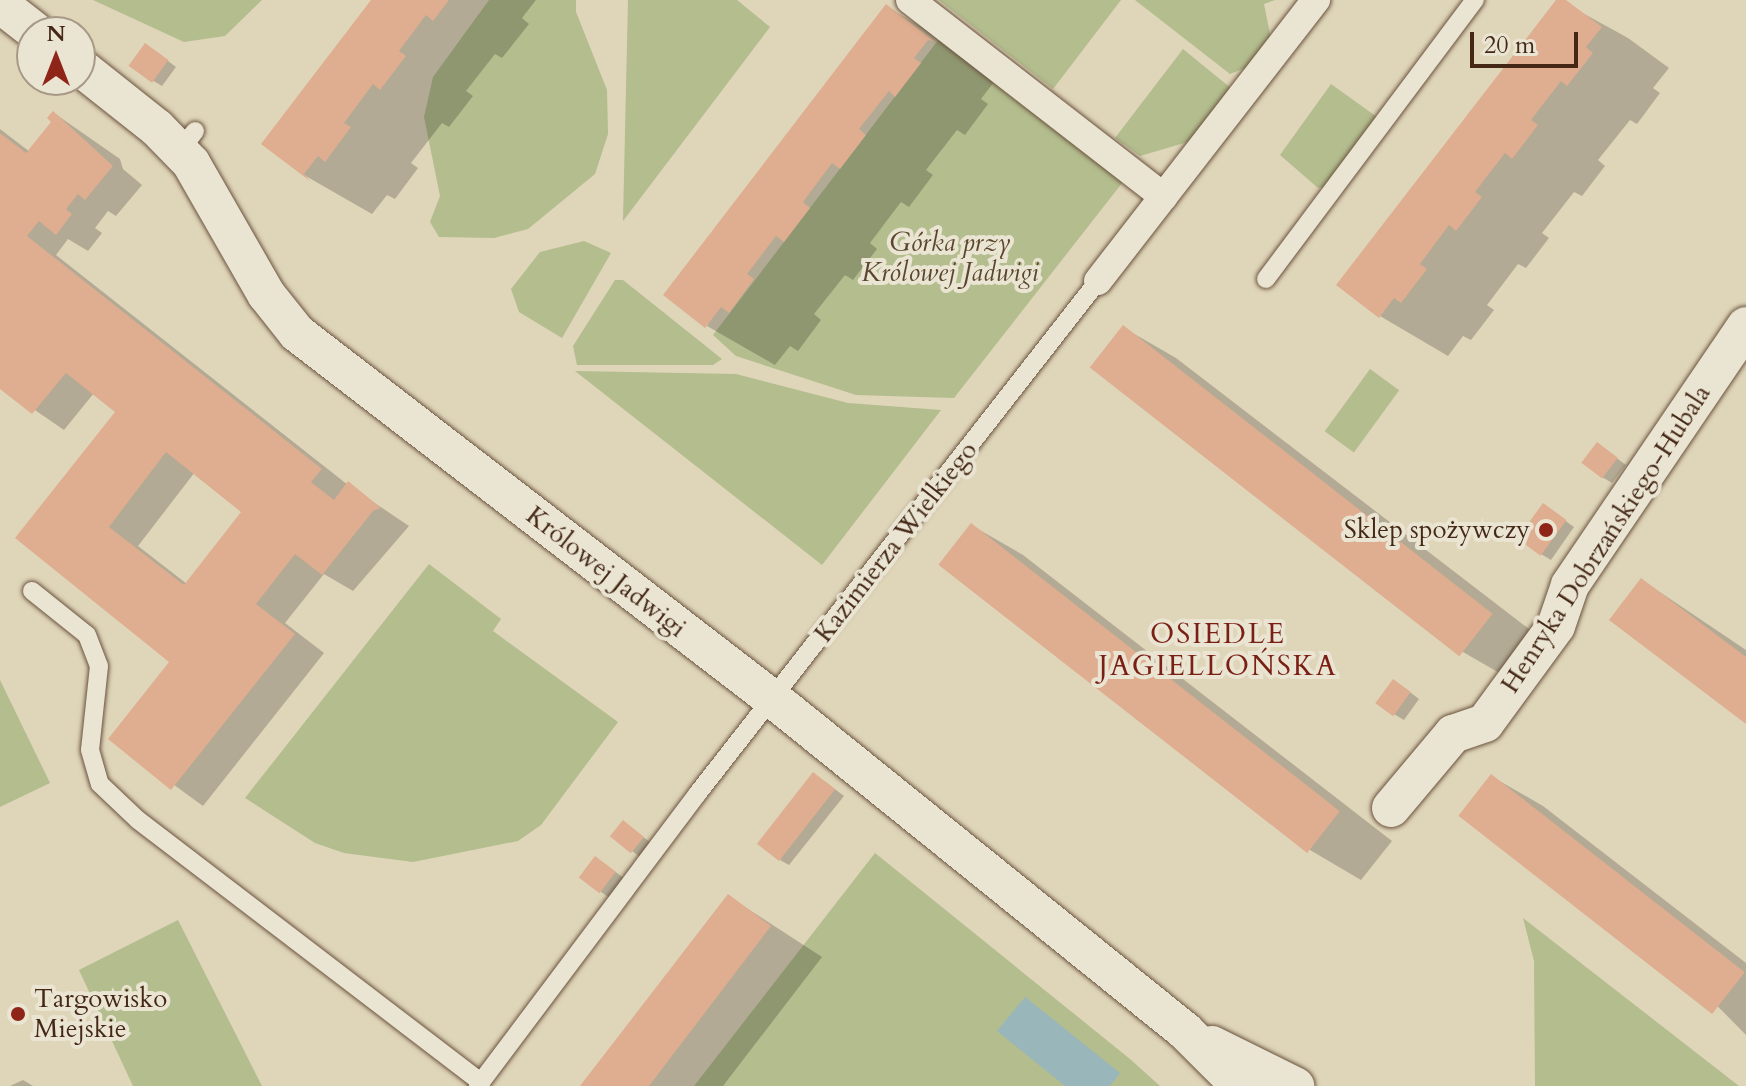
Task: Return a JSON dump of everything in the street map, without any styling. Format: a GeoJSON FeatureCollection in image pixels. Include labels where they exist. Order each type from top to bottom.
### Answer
{"type":"FeatureCollection","features":[{"type":"Feature","properties":{"kind":"street"},"geometry":{"type":"LineString","coordinates":[[910,0],[1164,197]]}},
{"type":"Feature","properties":{"kind":"street","name":"Kazimierza Wielkiego"},"geometry":{"type":"LineString","coordinates":[[1098,281],[1316,0]]}},
{"type":"Feature","properties":{"kind":"street"},"geometry":{"type":"LineString","coordinates":[[0,4],[16,16]]}},
{"type":"Feature","properties":{"kind":"street","name":"Królowej Jadwigi"},"geometry":{"type":"LineString","coordinates":[[96,78],[188,141],[266,294],[297,333],[773,701],[1185,1031],[1240,1086]]}},
{"type":"Feature","properties":{"kind":"street","name":"Henryka Dobrzańskiego-Hubala"},"geometry":{"type":"LineString","coordinates":[[1391,808],[1453,734],[1485,723],[1494,711],[1556,626],[1570,585],[1746,326]]}},
{"type":"Feature","properties":{"kind":"street","name":"Królowej Jadwigi"},"geometry":{"type":"LineString","coordinates":[[1185,1031],[1295,1086]]}},
{"type":"Feature","properties":{"kind":"lane"},"geometry":{"type":"LineString","coordinates":[[1266,279],[1475,0]]}},
{"type":"Feature","properties":{"kind":"lane","name":"Kazimierza Wielkiego"},"geometry":{"type":"LineString","coordinates":[[479,1084],[1098,281]]}},
{"type":"Feature","properties":{"kind":"lane"},"geometry":{"type":"LineString","coordinates":[[32,591],[87,635],[99,666],[90,750],[100,784],[138,820],[479,1084]]}},
{"type":"Feature","properties":{"kind":"green space"},"geometry":{"type":"Polygon","coordinates":[[[93,0],[262,0],[225,36],[184,42],[93,0]]]}},
{"type":"Feature","properties":{"kind":"green space"},"geometry":{"type":"Polygon","coordinates":[[[489,0],[576,0],[576,12],[607,90],[608,134],[595,174],[528,229],[494,238],[439,237],[430,222],[440,196],[424,117],[433,77],[489,0]]]}},
{"type":"Feature","properties":{"kind":"green space"},"geometry":{"type":"Polygon","coordinates":[[[628,0],[737,0],[770,27],[623,221],[628,0]]]}},
{"type":"Feature","properties":{"kind":"green space"},"geometry":{"type":"Polygon","coordinates":[[[939,0],[1121,0],[1053,89],[939,0]]]}},
{"type":"Feature","properties":{"kind":"green space"},"geometry":{"type":"Polygon","coordinates":[[[1135,0],[1275,0],[1264,4],[1271,39],[1248,67],[1230,74],[1135,0]]]}},
{"type":"Feature","properties":{"kind":"green space","name":"Górka przy Królowej Jadwigi"},"geometry":{"type":"Polygon","coordinates":[[[942,35],[1126,178],[954,398],[856,395],[736,356],[713,335],[942,35]]]}},
{"type":"Feature","properties":{"kind":"green space"},"geometry":{"type":"Polygon","coordinates":[[[1183,49],[1232,89],[1191,141],[1140,156],[1115,138],[1183,49]]]}},
{"type":"Feature","properties":{"kind":"green space"},"geometry":{"type":"Polygon","coordinates":[[[1331,84],[1377,117],[1324,187],[1318,188],[1280,155],[1331,84]]]}},
{"type":"Feature","properties":{"kind":"green space"},"geometry":{"type":"Polygon","coordinates":[[[584,241],[611,253],[562,338],[519,312],[511,289],[540,252],[584,241]]]}},
{"type":"Feature","properties":{"kind":"green space"},"geometry":{"type":"Polygon","coordinates":[[[615,280],[623,280],[722,359],[713,365],[577,365],[573,346],[615,280]]]}},
{"type":"Feature","properties":{"kind":"green space"},"geometry":{"type":"Polygon","coordinates":[[[1370,369],[1399,390],[1354,452],[1325,431],[1370,369]]]}},
{"type":"Feature","properties":{"kind":"green space"},"geometry":{"type":"Polygon","coordinates":[[[575,371],[736,374],[848,403],[941,410],[822,565],[575,371]]]}},
{"type":"Feature","properties":{"kind":"green space"},"geometry":{"type":"Polygon","coordinates":[[[429,564],[501,619],[493,631],[618,722],[541,825],[518,841],[413,862],[344,853],[315,843],[245,798],[429,564]]]}},
{"type":"Feature","properties":{"kind":"green space"},"geometry":{"type":"Polygon","coordinates":[[[0,680],[50,783],[0,807],[0,680]]]}},
{"type":"Feature","properties":{"kind":"green space"},"geometry":{"type":"Polygon","coordinates":[[[875,853],[1130,1059],[1160,1086],[694,1086],[875,853]]]}},
{"type":"Feature","properties":{"kind":"green space"},"geometry":{"type":"Polygon","coordinates":[[[1523,918],[1739,1086],[1535,1086],[1534,961],[1523,918]]]}},
{"type":"Feature","properties":{"kind":"green space"},"geometry":{"type":"Polygon","coordinates":[[[178,920],[262,1086],[133,1086],[79,970],[178,920]]]}},
{"type":"Feature","properties":{"kind":"water"},"geometry":{"type":"Polygon","coordinates":[[[1025,997],[1120,1073],[1110,1086],[1065,1086],[997,1031],[1025,997]]]}},
{"type":"Feature","properties":{"kind":"building"},"geometry":{"type":"Polygon","coordinates":[[[371,0],[449,0],[433,21],[426,15],[399,51],[406,56],[380,90],[373,84],[344,123],[351,127],[325,162],[318,156],[304,174],[310,181],[261,144],[371,0]]]}},
{"type":"Feature","properties":{"kind":"building"},"geometry":{"type":"Polygon","coordinates":[[[1556,0],[1566,0],[1602,27],[1586,47],[1593,53],[1567,86],[1561,81],[1531,120],[1538,125],[1512,159],[1505,153],[1475,192],[1482,197],[1456,231],[1449,225],[1420,264],[1427,269],[1401,303],[1394,298],[1379,318],[1336,285],[1556,0]]]}},
{"type":"Feature","properties":{"kind":"building"},"geometry":{"type":"Polygon","coordinates":[[[886,4],[935,42],[928,40],[914,58],[921,63],[895,97],[889,91],[859,129],[866,135],[840,169],[832,163],[803,202],[810,208],[784,242],[776,236],[747,274],[754,279],[729,313],[721,307],[705,328],[663,295],[886,4]]]}},
{"type":"Feature","properties":{"kind":"building"},"geometry":{"type":"Polygon","coordinates":[[[145,43],[168,60],[152,83],[129,66],[145,43]]]}},
{"type":"Feature","properties":{"kind":"building"},"geometry":{"type":"Polygon","coordinates":[[[53,111],[113,166],[85,200],[78,194],[66,209],[72,214],[56,235],[39,221],[27,236],[322,469],[311,482],[334,500],[348,481],[381,508],[373,511],[322,575],[295,554],[256,604],[295,634],[171,790],[108,739],[169,662],[15,538],[115,412],[66,373],[32,414],[0,389],[0,133],[26,153],[51,122],[47,118],[53,111]],[[166,452],[109,527],[184,585],[241,512],[166,452]]]}},
{"type":"Feature","properties":{"kind":"building"},"geometry":{"type":"Polygon","coordinates":[[[1123,325],[1493,614],[1459,656],[1090,368],[1123,325]]]}},
{"type":"Feature","properties":{"kind":"building"},"geometry":{"type":"Polygon","coordinates":[[[1597,442],[1618,458],[1602,478],[1581,463],[1597,442]]]}},
{"type":"Feature","properties":{"kind":"building"},"geometry":{"type":"Polygon","coordinates":[[[1543,503],[1566,520],[1541,556],[1517,539],[1543,503]]]}},
{"type":"Feature","properties":{"kind":"building"},"geometry":{"type":"Polygon","coordinates":[[[971,523],[1340,811],[1307,853],[938,565],[971,523]]]}},
{"type":"Feature","properties":{"kind":"building"},"geometry":{"type":"Polygon","coordinates":[[[1641,578],[1746,657],[1746,724],[1609,620],[1641,578]]]}},
{"type":"Feature","properties":{"kind":"building"},"geometry":{"type":"Polygon","coordinates":[[[1393,679],[1411,692],[1393,716],[1375,703],[1393,679]]]}},
{"type":"Feature","properties":{"kind":"building"},"geometry":{"type":"Polygon","coordinates":[[[813,772],[835,789],[779,861],[757,844],[813,772]]]}},
{"type":"Feature","properties":{"kind":"building"},"geometry":{"type":"Polygon","coordinates":[[[1491,774],[1745,972],[1712,1014],[1458,816],[1491,774]]]}},
{"type":"Feature","properties":{"kind":"building"},"geometry":{"type":"Polygon","coordinates":[[[623,820],[644,837],[631,853],[610,836],[623,820]]]}},
{"type":"Feature","properties":{"kind":"building"},"geometry":{"type":"Polygon","coordinates":[[[595,856],[616,872],[600,893],[579,878],[595,856]]]}},
{"type":"Feature","properties":{"kind":"building"},"geometry":{"type":"Polygon","coordinates":[[[728,894],[771,926],[649,1086],[580,1086],[728,894]]]}},
{"type":"Feature","properties":{"kind":"place","name":"Sklep spożywczy"},"geometry":{"type":"Point","coordinates":[1546,530]}},
{"type":"Feature","properties":{"kind":"place","name":"Targowisko Miejskie"},"geometry":{"type":"Point","coordinates":[18,1014]}},
{"type":"Feature","properties":{"kind":"district","name":"OSIEDLE JAGIELLOŃSKA"},"geometry":{"type":"Point","coordinates":[1218,650]}}]}
